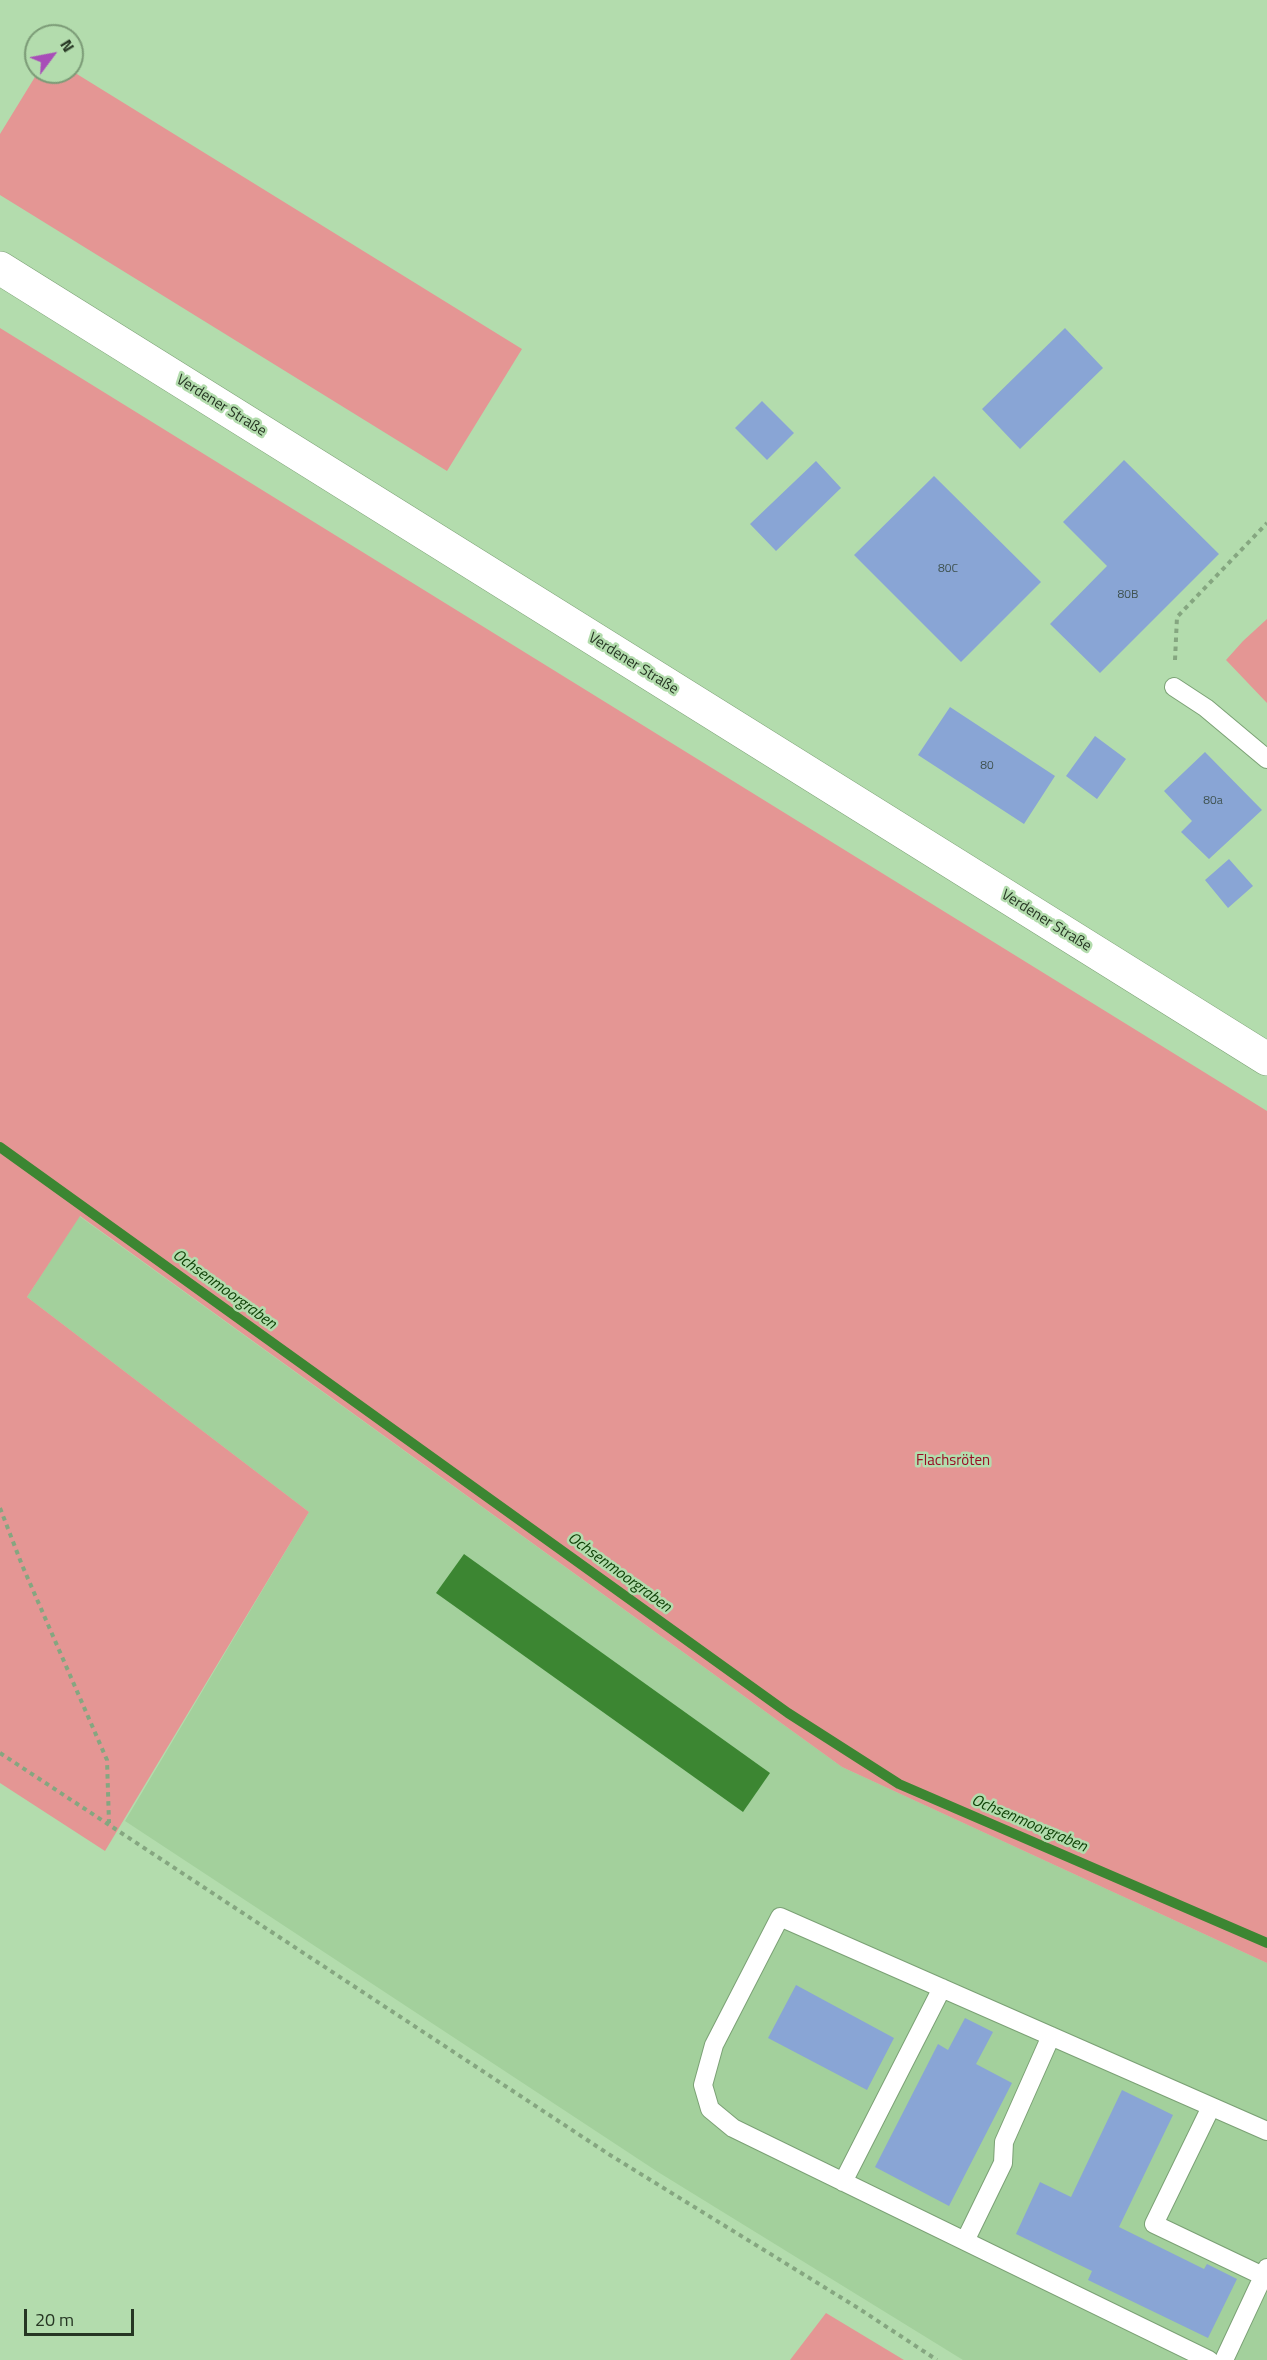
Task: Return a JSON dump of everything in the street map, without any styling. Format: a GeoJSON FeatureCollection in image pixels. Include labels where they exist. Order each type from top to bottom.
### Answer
{"type":"FeatureCollection","features":[{"type":"Feature","properties":{"kind":"main road","name":"Verdener Straße"},"geometry":{"type":"LineString","coordinates":[[0,268],[1267,1059]]}},
{"type":"Feature","properties":{"kind":"lane"},"geometry":{"type":"LineString","coordinates":[[1174,687],[1206,708],[1267,759]]}},
{"type":"Feature","properties":{"kind":"lane"},"geometry":{"type":"LineString","coordinates":[[1209,2360],[733,2128],[710,2109],[703,2085],[714,2044],[780,1917],[1267,2131]]}},
{"type":"Feature","properties":{"kind":"lane"},"geometry":{"type":"LineString","coordinates":[[843,2182],[942,1988]]}},
{"type":"Feature","properties":{"kind":"lane"},"geometry":{"type":"LineString","coordinates":[[964,2241],[1003,2163],[1004,2142],[1051,2036]]}},
{"type":"Feature","properties":{"kind":"lane"},"geometry":{"type":"LineString","coordinates":[[1211,2107],[1154,2224],[1265,2272],[1224,2360]]}},
{"type":"Feature","properties":{"kind":"path"},"geometry":{"type":"LineString","coordinates":[[1174,687],[1177,617],[1267,523]]}},
{"type":"Feature","properties":{"kind":"path"},"geometry":{"type":"LineString","coordinates":[[0,1508],[22,1565],[107,1760],[109,1824]]}},
{"type":"Feature","properties":{"kind":"path"},"geometry":{"type":"LineString","coordinates":[[0,1753],[610,2155],[938,2360]]}},
{"type":"Feature","properties":{"kind":"shaded area"},"geometry":{"type":"Polygon","coordinates":[[[79,1216],[842,1767],[1267,1963],[1267,2360],[963,2360],[658,2172],[125,1821],[309,1512],[27,1297],[79,1216]]]}},
{"type":"Feature","properties":{"kind":"shaded area"},"geometry":{"type":"Polygon","coordinates":[[[464,1554],[770,1773],[743,1812],[436,1593],[464,1554]]]}},
{"type":"Feature","properties":{"kind":"green space"},"geometry":{"type":"Polygon","coordinates":[[[84,78],[522,349],[447,471],[0,195],[0,134],[31,84],[84,84],[84,78]]]}},
{"type":"Feature","properties":{"kind":"green space","name":"Flachsröten"},"geometry":{"type":"Polygon","coordinates":[[[0,328],[1267,1111],[1267,1963],[842,1767],[80,1216],[27,1297],[309,1512],[105,1851],[0,1783],[0,328]]]}},
{"type":"Feature","properties":{"kind":"green space"},"geometry":{"type":"Polygon","coordinates":[[[1267,619],[1267,703],[1226,660],[1267,619]]]}},
{"type":"Feature","properties":{"kind":"green space"},"geometry":{"type":"Polygon","coordinates":[[[826,2313],[904,2360],[790,2360],[826,2313]]]}},
{"type":"Feature","properties":{"kind":"building"},"geometry":{"type":"Polygon","coordinates":[[[1065,328],[1103,368],[1020,449],[982,409],[1065,328]]]}},
{"type":"Feature","properties":{"kind":"building"},"geometry":{"type":"Polygon","coordinates":[[[762,401],[794,433],[767,460],[735,428],[762,401]]]}},
{"type":"Feature","properties":{"kind":"building"},"geometry":{"type":"Polygon","coordinates":[[[1124,460],[1219,554],[1100,673],[1050,624],[1107,566],[1063,522],[1124,460]]]}},
{"type":"Feature","properties":{"kind":"building"},"geometry":{"type":"Polygon","coordinates":[[[816,461],[841,488],[776,551],[750,524],[816,461]]]}},
{"type":"Feature","properties":{"kind":"building"},"geometry":{"type":"Polygon","coordinates":[[[934,476],[1041,582],[961,662],[854,555],[934,476]]]}},
{"type":"Feature","properties":{"kind":"building"},"geometry":{"type":"Polygon","coordinates":[[[950,707],[1055,776],[1024,824],[918,755],[950,707]]]}},
{"type":"Feature","properties":{"kind":"building"},"geometry":{"type":"Polygon","coordinates":[[[1095,736],[1126,759],[1097,799],[1066,776],[1095,736]]]}},
{"type":"Feature","properties":{"kind":"building"},"geometry":{"type":"Polygon","coordinates":[[[1205,752],[1262,810],[1209,859],[1181,832],[1192,821],[1164,791],[1205,752]]]}},
{"type":"Feature","properties":{"kind":"building"},"geometry":{"type":"Polygon","coordinates":[[[1229,859],[1253,886],[1228,908],[1205,880],[1229,859]]]}},
{"type":"Feature","properties":{"kind":"building"},"geometry":{"type":"Polygon","coordinates":[[[796,1985],[894,2038],[867,2090],[768,2038],[796,1985]]]}},
{"type":"Feature","properties":{"kind":"building"},"geometry":{"type":"Polygon","coordinates":[[[965,2018],[993,2032],[976,2064],[1012,2083],[949,2206],[875,2167],[938,2044],[948,2050],[965,2018]]]}},
{"type":"Feature","properties":{"kind":"building"},"geometry":{"type":"Polygon","coordinates":[[[1122,2090],[1173,2115],[1119,2227],[1204,2269],[1207,2264],[1237,2279],[1208,2338],[1088,2280],[1092,2271],[1016,2234],[1040,2182],[1071,2197],[1122,2090]]]}},
{"type":"Feature","properties":{"kind":"waterway","name":"Ochsenmoorgraben"},"geometry":{"type":"LineString","coordinates":[[0,1147],[788,1713],[899,1784],[1267,1943]]}}]}
